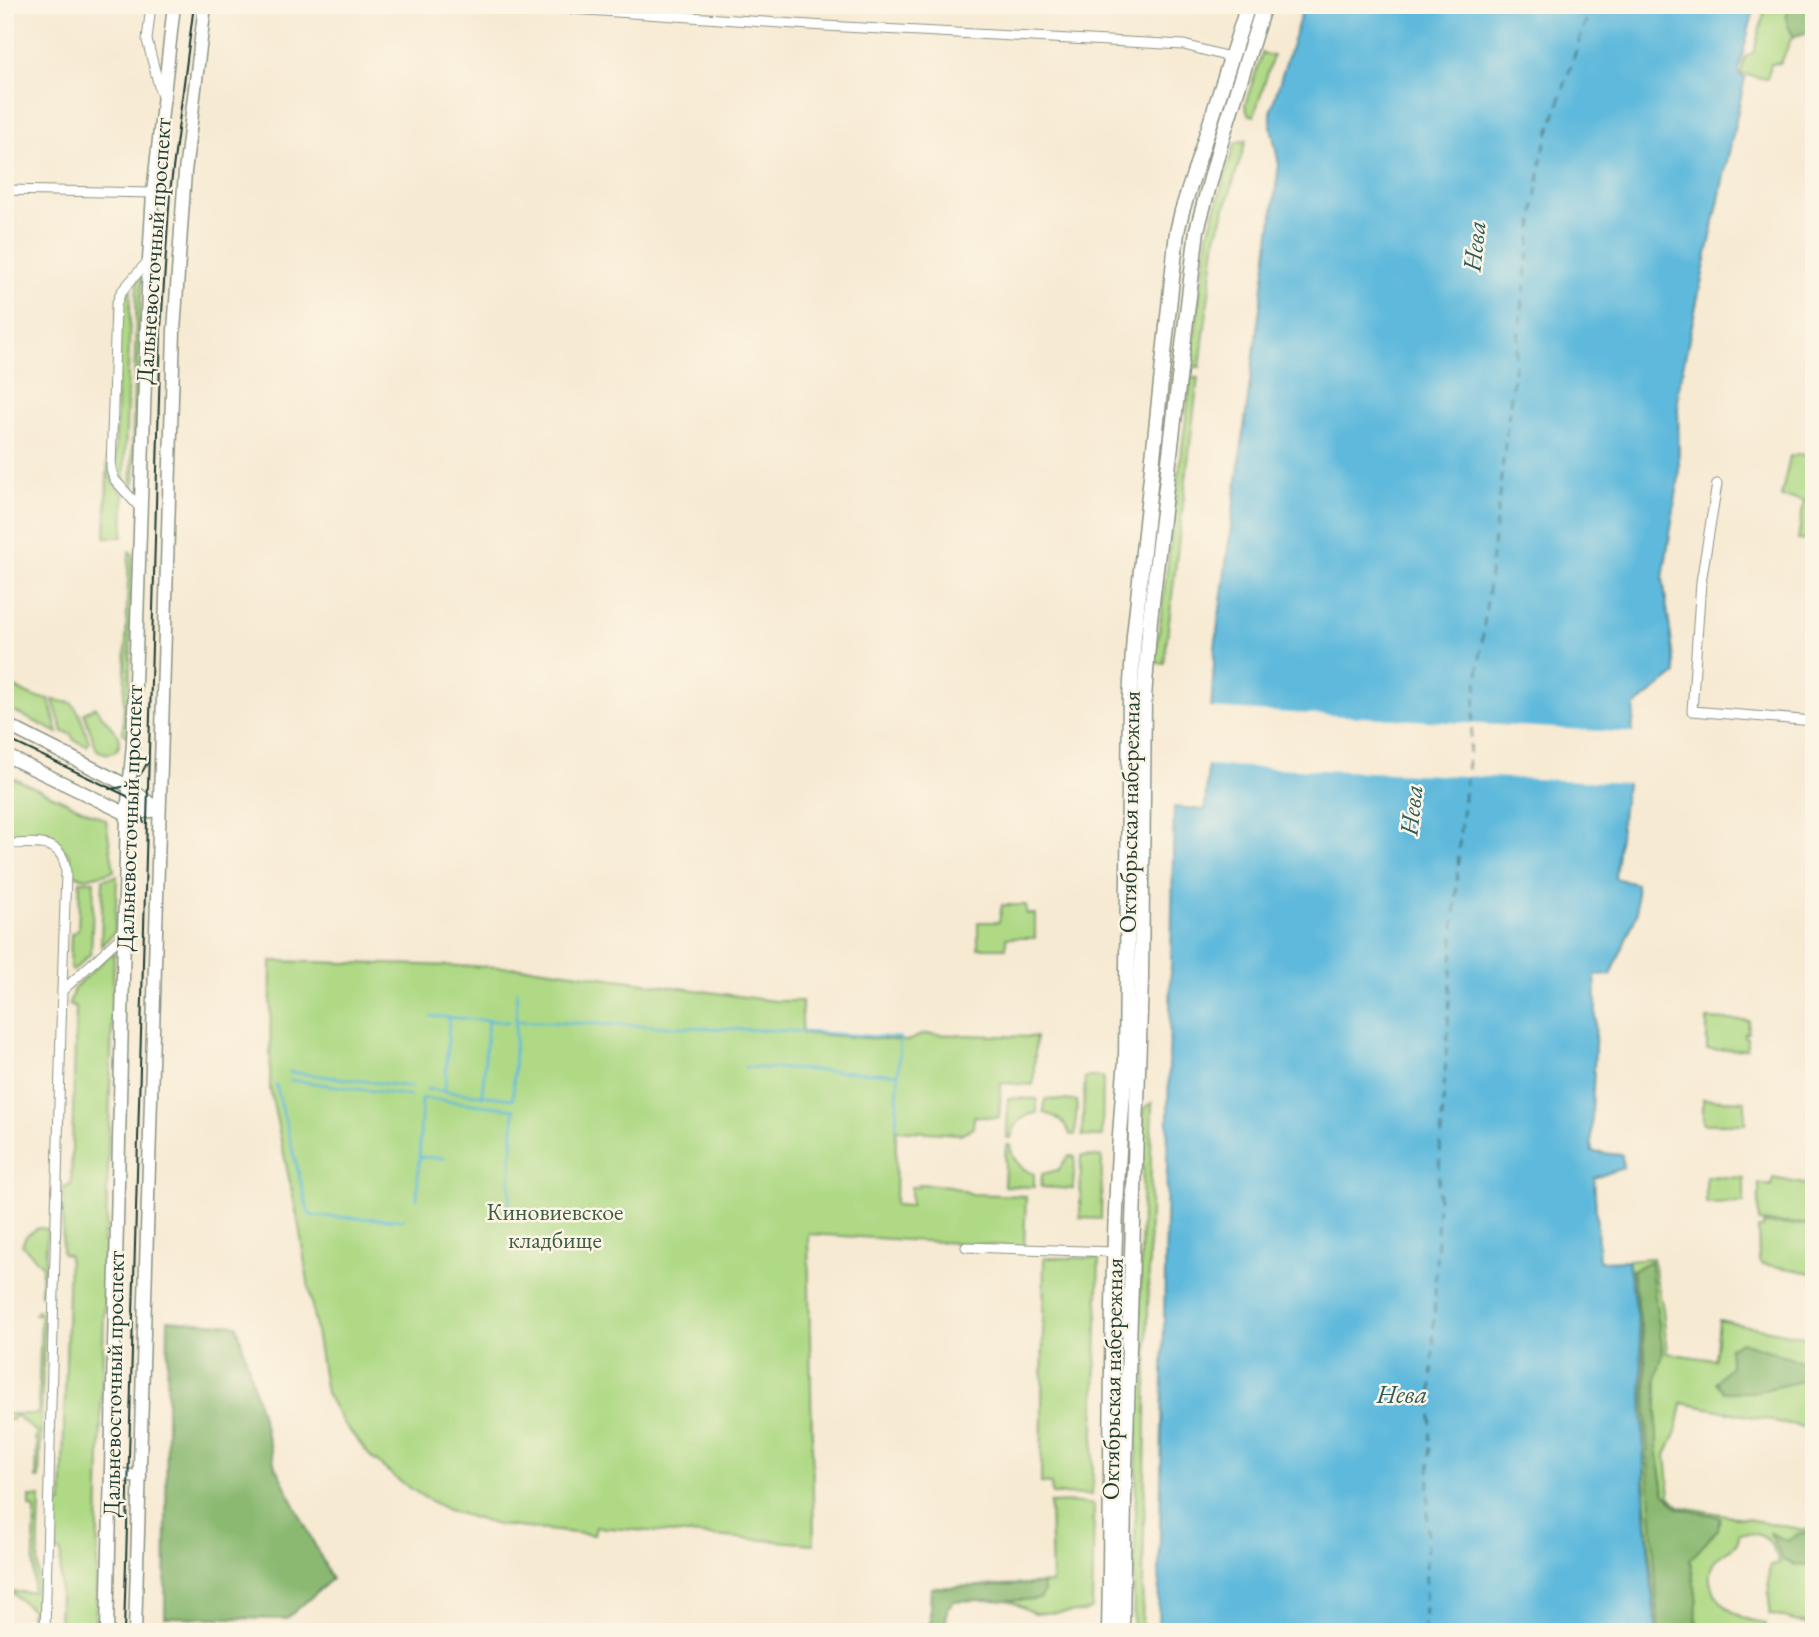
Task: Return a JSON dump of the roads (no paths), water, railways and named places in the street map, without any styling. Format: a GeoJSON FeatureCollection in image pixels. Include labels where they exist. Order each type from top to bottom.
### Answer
{"type":"FeatureCollection","features":[{"type":"Feature","properties":{"kind":"main road","name":"Дальневосточный проспект"},"geometry":{"type":"LineString","coordinates":[[107,1632],[127,814],[133,743],[149,260],[153,193],[174,5]]}},
{"type":"Feature","properties":{"kind":"main road","name":"Дальневосточный проспект"},"geometry":{"type":"LineString","coordinates":[[135,1632],[175,306],[184,183],[205,5]]}},
{"type":"Feature","properties":{"kind":"main road","name":"Октябрьская набережная"},"geometry":{"type":"LineString","coordinates":[[1109,1632],[1115,1252],[1126,1060],[1130,698],[1135,623],[1177,232],[1248,5]]}},
{"type":"Feature","properties":{"kind":"main road","name":"Октябрьская набережная"},"geometry":{"type":"LineString","coordinates":[[1122,1632],[1141,979],[1144,698],[1150,619],[1197,230],[1222,138],[1264,5]]}},
{"type":"Feature","properties":{"kind":"main road"},"geometry":{"type":"LineString","coordinates":[[5,724],[128,786],[158,810]]}},
{"type":"Feature","properties":{"kind":"main road"},"geometry":{"type":"LineString","coordinates":[[5,755],[127,814],[158,810]]}},
{"type":"Feature","properties":{"kind":"main road"},"geometry":{"type":"LineString","coordinates":[[111,1474],[140,1477]]}},
{"type":"Feature","properties":{"kind":"street"},"geometry":{"type":"LineString","coordinates":[[151,5],[147,40],[163,99]]}},
{"type":"Feature","properties":{"kind":"street"},"geometry":{"type":"LineString","coordinates":[[512,5],[825,26],[1184,45],[1233,58]]}},
{"type":"Feature","properties":{"kind":"street"},"geometry":{"type":"LineString","coordinates":[[5,190],[153,193]]}},
{"type":"Feature","properties":{"kind":"street"},"geometry":{"type":"LineString","coordinates":[[140,508],[114,479],[111,469],[116,305],[121,292],[149,260]]}},
{"type":"Feature","properties":{"kind":"street"},"geometry":{"type":"LineString","coordinates":[[1717,484],[1702,582],[1692,711],[1814,721]]}},
{"type":"Feature","properties":{"kind":"street"},"geometry":{"type":"LineString","coordinates":[[5,844],[48,844],[55,848],[64,858],[66,879],[45,1632]]}},
{"type":"Feature","properties":{"kind":"street"},"geometry":{"type":"LineString","coordinates":[[62,992],[124,934]]}},
{"type":"Feature","properties":{"kind":"street"},"geometry":{"type":"LineString","coordinates":[[966,1247],[1115,1252]]}},
{"type":"Feature","properties":{"kind":"water","name":"Нева"},"geometry":{"type":"Polygon","coordinates":[[[1304,5],[1755,5],[1739,69],[1739,75],[1745,78],[1678,390],[1679,477],[1663,578],[1676,674],[1635,706],[1615,878],[1636,884],[1637,913],[1611,975],[1595,976],[1592,1152],[1622,1155],[1623,1168],[1594,1178],[1599,1261],[1628,1260],[1641,1348],[1645,1513],[1656,1632],[1158,1632],[1174,807],[1205,810],[1215,647],[1279,165],[1271,126],[1271,110],[1304,5]]]}},
{"type":"Feature","properties":{"kind":"waterway"},"geometry":{"type":"LineString","coordinates":[[426,1089],[513,1099],[517,991]]}},
{"type":"Feature","properties":{"kind":"waterway"},"geometry":{"type":"LineString","coordinates":[[431,1016],[509,1022]]}},
{"type":"Feature","properties":{"kind":"waterway"},"geometry":{"type":"LineString","coordinates":[[445,1091],[449,1018]]}},
{"type":"Feature","properties":{"kind":"waterway"},"geometry":{"type":"LineString","coordinates":[[482,1096],[488,1020]]}},
{"type":"Feature","properties":{"kind":"waterway"},"geometry":{"type":"LineString","coordinates":[[516,1021],[791,1031],[900,1038],[896,1127]]}},
{"type":"Feature","properties":{"kind":"waterway"},"geometry":{"type":"LineString","coordinates":[[744,1067],[898,1074]]}},
{"type":"Feature","properties":{"kind":"waterway"},"geometry":{"type":"LineString","coordinates":[[289,1072],[412,1087]]}},
{"type":"Feature","properties":{"kind":"waterway"},"geometry":{"type":"LineString","coordinates":[[290,1080],[410,1096]]}},
{"type":"Feature","properties":{"kind":"waterway"},"geometry":{"type":"LineString","coordinates":[[276,1085],[309,1214],[401,1220],[405,1218]]}},
{"type":"Feature","properties":{"kind":"waterway"},"geometry":{"type":"LineString","coordinates":[[417,1199],[422,1098],[514,1109],[509,1211]]}},
{"type":"Feature","properties":{"kind":"waterway"},"geometry":{"type":"LineString","coordinates":[[419,1157],[445,1158]]}},
{"type":"Feature","properties":{"kind":"tram line"},"geometry":{"type":"LineString","coordinates":[[124,1632],[161,328],[170,192],[194,5]]}},
{"type":"Feature","properties":{"kind":"tram line"},"geometry":{"type":"LineString","coordinates":[[5,738],[127,796],[138,808],[144,823]]}},
{"type":"Feature","properties":{"kind":"tram line"},"geometry":{"type":"LineString","coordinates":[[109,789],[122,787],[133,781],[148,760]]}},
{"type":"Feature","properties":{"kind":"park label","name":"Киновиевское кладбище"},"geometry":{"type":"Point","coordinates":[555,1225]}}]}
